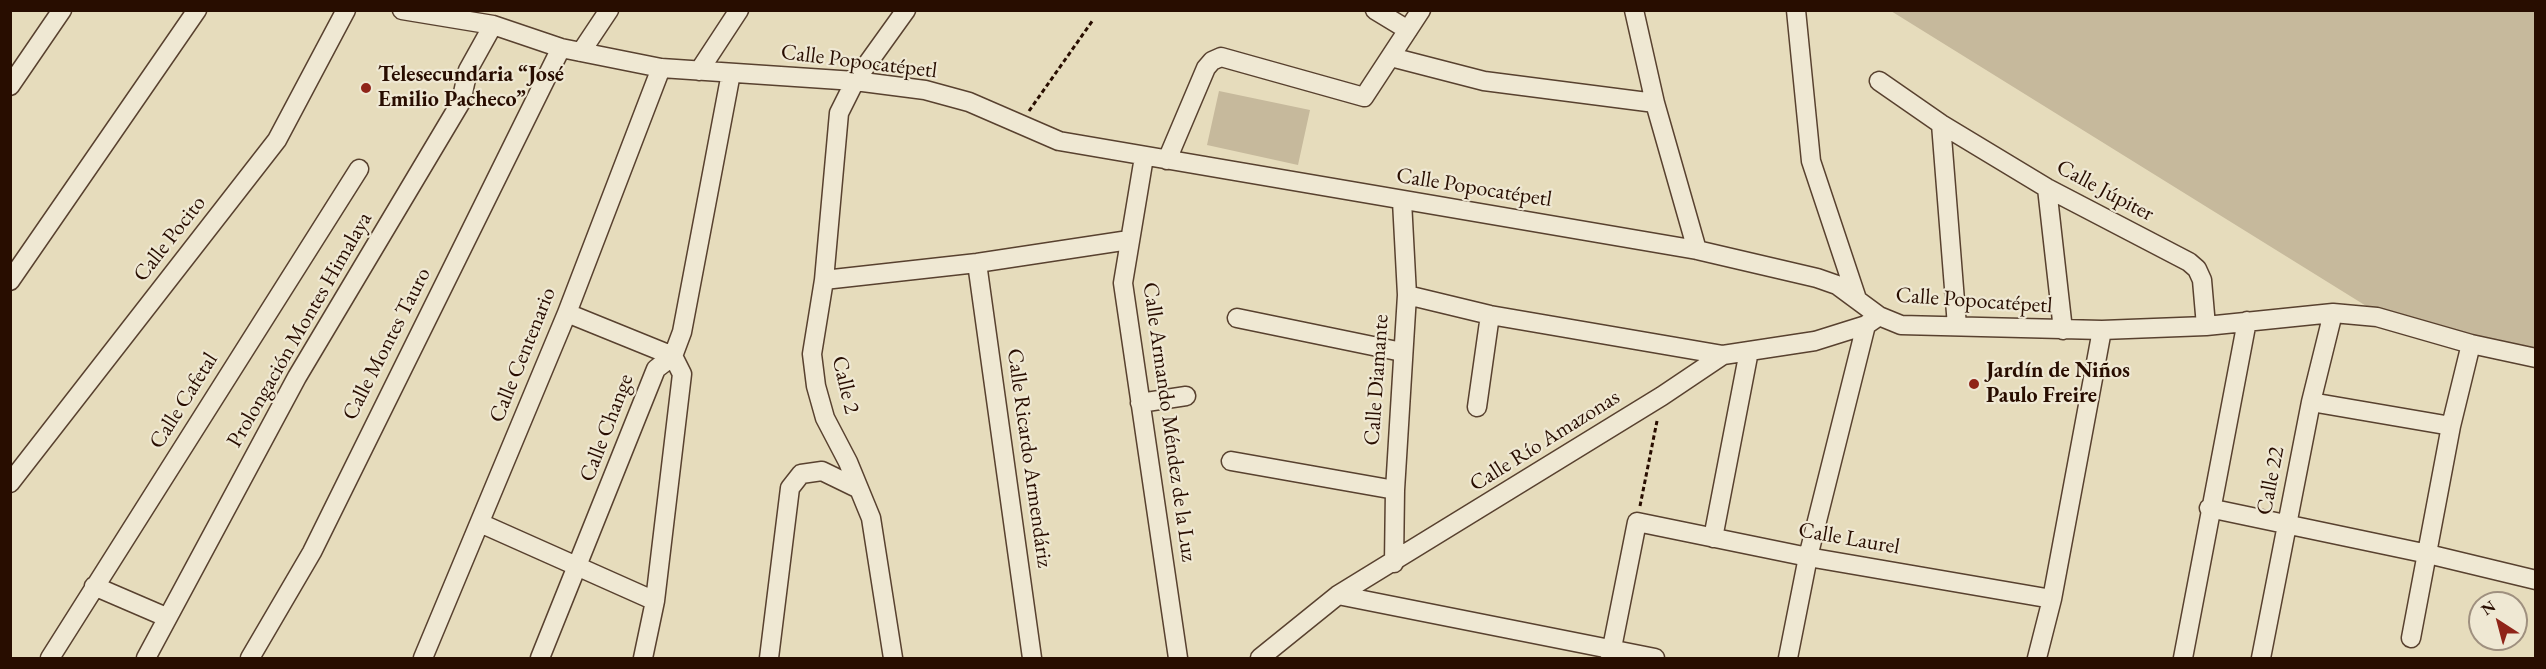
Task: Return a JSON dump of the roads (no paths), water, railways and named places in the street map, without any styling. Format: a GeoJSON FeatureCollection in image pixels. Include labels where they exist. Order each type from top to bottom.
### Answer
{"type":"FeatureCollection","features":[{"type":"Feature","properties":{"kind":"street"},"geometry":{"type":"LineString","coordinates":[[10,86],[62,10]]}},
{"type":"Feature","properties":{"kind":"street"},"geometry":{"type":"LineString","coordinates":[[10,281],[197,10]]}},
{"type":"Feature","properties":{"kind":"street","name":"Calle Pocito"},"geometry":{"type":"LineString","coordinates":[[10,483],[277,140],[346,10]]}},
{"type":"Feature","properties":{"kind":"street","name":"Calle Popocatépetl"},"geometry":{"type":"LineString","coordinates":[[402,10],[493,25],[561,48],[660,68],[855,81],[925,90],[969,102],[1059,141],[1697,250],[1817,278],[1837,285],[1857,299],[1872,321],[1901,325],[2102,330],[2206,326],[2333,313],[2377,317],[2470,344],[2535,358]]}},
{"type":"Feature","properties":{"kind":"street"},"geometry":{"type":"LineString","coordinates":[[581,52],[609,10]]}},
{"type":"Feature","properties":{"kind":"street"},"geometry":{"type":"LineString","coordinates":[[699,71],[739,10]]}},
{"type":"Feature","properties":{"kind":"street","name":"Calle 2"},"geometry":{"type":"LineString","coordinates":[[893,658],[871,518],[856,488],[848,462],[825,418],[816,386],[812,354],[824,280],[839,113],[855,81],[906,10]]}},
{"type":"Feature","properties":{"kind":"street"},"geometry":{"type":"LineString","coordinates":[[1375,10],[1408,30]]}},
{"type":"Feature","properties":{"kind":"street"},"geometry":{"type":"LineString","coordinates":[[1167,160],[1206,68],[1212,61],[1221,57],[1364,97],[1421,10]]}},
{"type":"Feature","properties":{"kind":"street"},"geometry":{"type":"LineString","coordinates":[[1634,10],[1655,103],[1697,250]]}},
{"type":"Feature","properties":{"kind":"street"},"geometry":{"type":"LineString","coordinates":[[1796,10],[1811,160],[1857,299]]}},
{"type":"Feature","properties":{"kind":"street","name":"Prolongación Montes Himalaya"},"geometry":{"type":"LineString","coordinates":[[146,658],[297,377],[461,102],[468,70],[493,25]]}},
{"type":"Feature","properties":{"kind":"street","name":"Calle Montes Tauro"},"geometry":{"type":"LineString","coordinates":[[250,658],[312,552],[561,48]]}},
{"type":"Feature","properties":{"kind":"street"},"geometry":{"type":"LineString","coordinates":[[1391,57],[1484,81],[1655,103]]}},
{"type":"Feature","properties":{"kind":"street","name":"Calle Centenario"},"geometry":{"type":"LineString","coordinates":[[423,658],[567,313],[660,68]]}},
{"type":"Feature","properties":{"kind":"street","name":"Calle Change"},"geometry":{"type":"LineString","coordinates":[[540,658],[656,369],[673,356],[682,332],[731,73]]}},
{"type":"Feature","properties":{"kind":"street","name":"Calle Júpiter"},"geometry":{"type":"LineString","coordinates":[[1879,81],[1941,124],[2048,188],[2197,269],[2202,280],[2206,326]]}},
{"type":"Feature","properties":{"kind":"street"},"geometry":{"type":"LineString","coordinates":[[1941,124],[1957,326]]}},
{"type":"Feature","properties":{"kind":"street","name":"Calle Armando Méndez de la Luz"},"geometry":{"type":"LineString","coordinates":[[1144,157],[1123,283],[1178,658]]}},
{"type":"Feature","properties":{"kind":"street","name":"Calle Cafetal"},"geometry":{"type":"LineString","coordinates":[[50,658],[359,169]]}},
{"type":"Feature","properties":{"kind":"street"},"geometry":{"type":"LineString","coordinates":[[2048,188],[2063,330]]}},
{"type":"Feature","properties":{"kind":"street","name":"Calle Diamante"},"geometry":{"type":"LineString","coordinates":[[1394,563],[1395,490],[1407,295],[1402,201]]}},
{"type":"Feature","properties":{"kind":"street"},"geometry":{"type":"LineString","coordinates":[[824,280],[977,263],[1129,240]]}},
{"type":"Feature","properties":{"kind":"street","name":"Calle Ricardo Armendáriz"},"geometry":{"type":"LineString","coordinates":[[977,263],[1032,658]]}},
{"type":"Feature","properties":{"kind":"street"},"geometry":{"type":"LineString","coordinates":[[1407,295],[1490,315],[1723,355]]}},
{"type":"Feature","properties":{"kind":"street"},"geometry":{"type":"LineString","coordinates":[[567,313],[673,356],[682,374],[655,601],[643,658]]}},
{"type":"Feature","properties":{"kind":"street","name":"Calle 22"},"geometry":{"type":"LineString","coordinates":[[2261,658],[2311,402],[2333,313]]}},
{"type":"Feature","properties":{"kind":"street"},"geometry":{"type":"LineString","coordinates":[[1477,407],[1490,315]]}},
{"type":"Feature","properties":{"kind":"street"},"geometry":{"type":"LineString","coordinates":[[1237,318],[1402,352]]}},
{"type":"Feature","properties":{"kind":"street"},"geometry":{"type":"LineString","coordinates":[[1788,658],[1808,557],[1872,321]]}},
{"type":"Feature","properties":{"kind":"street","name":"Calle Río Amazonas"},"geometry":{"type":"LineString","coordinates":[[1260,658],[1338,595],[1394,563],[1662,396],[1723,355],[1815,342],[1872,321]]}},
{"type":"Feature","properties":{"kind":"street"},"geometry":{"type":"LineString","coordinates":[[2182,658],[2247,321]]}},
{"type":"Feature","properties":{"kind":"street"},"geometry":{"type":"LineString","coordinates":[[2037,658],[2052,599],[2102,330]]}},
{"type":"Feature","properties":{"kind":"street"},"geometry":{"type":"LineString","coordinates":[[2411,638],[2451,426],[2470,344]]}},
{"type":"Feature","properties":{"kind":"street"},"geometry":{"type":"LineString","coordinates":[[1713,538],[1749,351]]}},
{"type":"Feature","properties":{"kind":"street"},"geometry":{"type":"LineString","coordinates":[[1140,403],[1186,396]]}},
{"type":"Feature","properties":{"kind":"street"},"geometry":{"type":"LineString","coordinates":[[2311,402],[2451,426]]}},
{"type":"Feature","properties":{"kind":"street"},"geometry":{"type":"LineString","coordinates":[[1231,461],[1395,490]]}},
{"type":"Feature","properties":{"kind":"street"},"geometry":{"type":"LineString","coordinates":[[769,658],[790,488],[801,474],[822,471],[856,488]]}},
{"type":"Feature","properties":{"kind":"street"},"geometry":{"type":"LineString","coordinates":[[2210,508],[2428,554],[2535,580]]}},
{"type":"Feature","properties":{"kind":"street","name":"Calle Laurel"},"geometry":{"type":"LineString","coordinates":[[1611,654],[1637,522],[1808,557],[2052,599]]}},
{"type":"Feature","properties":{"kind":"street"},"geometry":{"type":"LineString","coordinates":[[480,523],[579,565],[655,601]]}},
{"type":"Feature","properties":{"kind":"street"},"geometry":{"type":"LineString","coordinates":[[94,586],[166,617]]}},
{"type":"Feature","properties":{"kind":"street"},"geometry":{"type":"LineString","coordinates":[[1338,595],[1611,654],[1655,658]]}},
{"type":"Feature","properties":{"kind":"place","name":"Telesecundaria “José Emilio Pacheco”"},"geometry":{"type":"Point","coordinates":[366,88]}},
{"type":"Feature","properties":{"kind":"place","name":"Jardín de Niños Paulo Freire"},"geometry":{"type":"Point","coordinates":[1974,384]}}]}
